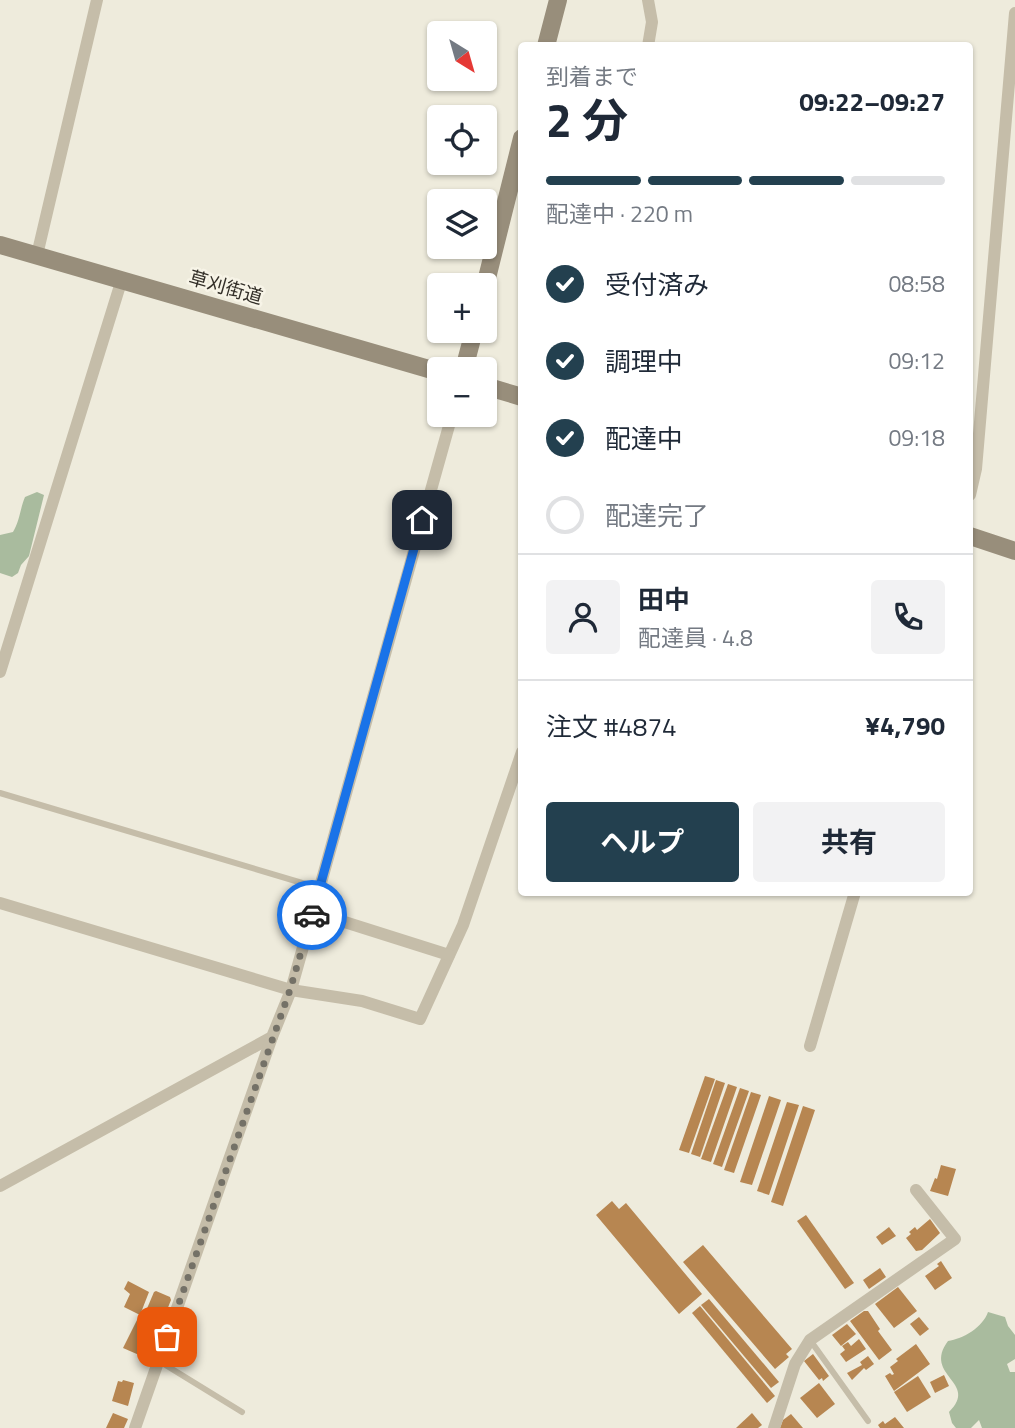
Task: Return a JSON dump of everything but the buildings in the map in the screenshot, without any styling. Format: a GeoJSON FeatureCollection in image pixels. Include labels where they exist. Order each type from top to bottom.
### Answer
{"type":"FeatureCollection","features":[{"type":"Feature","properties":{"kind":"street"},"geometry":{"type":"LineString","coordinates":[[37,255],[97,0]]}},
{"type":"Feature","properties":{"kind":"street"},"geometry":{"type":"LineString","coordinates":[[547,42],[558,0]]}},
{"type":"Feature","properties":{"kind":"street"},"geometry":{"type":"LineString","coordinates":[[648,0],[652,22],[649,42]]}},
{"type":"Feature","properties":{"kind":"street"},"geometry":{"type":"LineString","coordinates":[[973,482],[1015,13]]}},
{"type":"Feature","properties":{"kind":"street"},"geometry":{"type":"LineString","coordinates":[[488,273],[518,154]]}},
{"type":"Feature","properties":{"kind":"street","name":"草刈街道"},"geometry":{"type":"LineString","coordinates":[[0,244],[427,368]]}},
{"type":"Feature","properties":{"kind":"street"},"geometry":{"type":"LineString","coordinates":[[0,672],[122,279]]}},
{"type":"Feature","properties":{"kind":"street"},"geometry":{"type":"LineString","coordinates":[[497,390],[518,396]]}},
{"type":"Feature","properties":{"kind":"street"},"geometry":{"type":"LineString","coordinates":[[135,1428],[290,990],[449,427]]}},
{"type":"Feature","properties":{"kind":"street"},"geometry":{"type":"LineString","coordinates":[[973,537],[1015,551]]}},
{"type":"Feature","properties":{"kind":"street"},"geometry":{"type":"LineString","coordinates":[[0,902],[290,990],[362,1001],[420,1019],[463,925],[518,764]]}},
{"type":"Feature","properties":{"kind":"street"},"geometry":{"type":"LineString","coordinates":[[810,1046],[854,896]]}},
{"type":"Feature","properties":{"kind":"street"},"geometry":{"type":"LineString","coordinates":[[313,912],[449,955]]}},
{"type":"Feature","properties":{"kind":"street"},"geometry":{"type":"LineString","coordinates":[[0,1186],[272,1037]]}},
{"type":"Feature","properties":{"kind":"street"},"geometry":{"type":"LineString","coordinates":[[774,1428],[795,1364],[810,1340],[955,1239],[916,1189]]}},
{"type":"Feature","properties":{"kind":"lane"},"geometry":{"type":"LineString","coordinates":[[0,793],[319,888]]}},
{"type":"Feature","properties":{"kind":"lane"},"geometry":{"type":"LineString","coordinates":[[810,1340],[868,1421]]}},
{"type":"Feature","properties":{"kind":"lane"},"geometry":{"type":"LineString","coordinates":[[159,1361],[242,1412]]}},
{"type":"Feature","properties":{"kind":"green space"},"geometry":{"type":"Polygon","coordinates":[[[37,492],[44,495],[29,556],[18,573],[12,577],[0,573],[0,535],[13,532],[25,497],[37,492]]]}},
{"type":"Feature","properties":{"kind":"green space"},"geometry":{"type":"Polygon","coordinates":[[[988,1312],[1005,1317],[1015,1335],[1015,1359],[1007,1364],[1010,1372],[1015,1372],[1015,1428],[982,1428],[979,1420],[971,1428],[956,1428],[949,1412],[957,1402],[958,1393],[945,1371],[942,1353],[948,1341],[972,1331],[982,1323],[988,1312]]]}},
{"type":"Feature","properties":{"kind":"way so far"},"geometry":{"type":"LineString","coordinates":[[167,1337],[290,990],[312,915]]}},
{"type":"Feature","properties":{"kind":"route"},"geometry":{"type":"LineString","coordinates":[[312,915],[422,520]]}}]}
